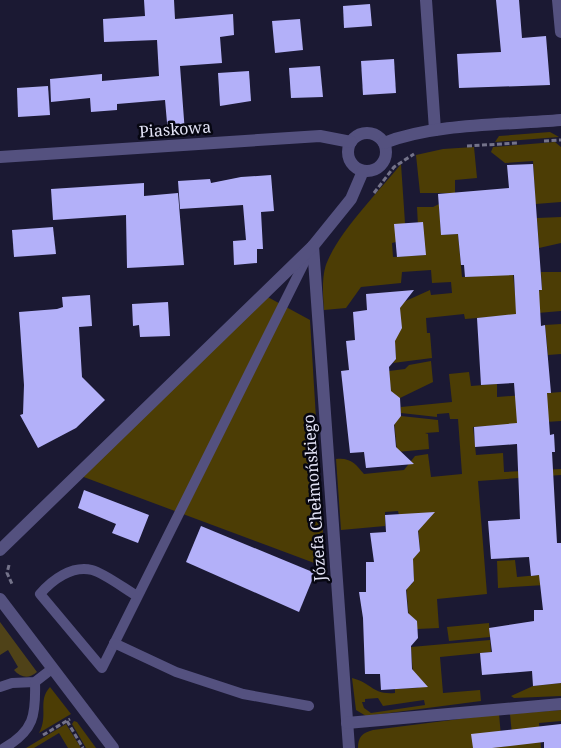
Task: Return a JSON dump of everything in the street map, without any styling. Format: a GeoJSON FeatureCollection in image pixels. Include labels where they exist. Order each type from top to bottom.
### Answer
{"type":"FeatureCollection","features":[{"type":"Feature","properties":{"kind":"street"},"geometry":{"type":"LineString","coordinates":[[426,0],[435,130]]}},
{"type":"Feature","properties":{"kind":"street"},"geometry":{"type":"LineString","coordinates":[[558,0],[561,32]]}},
{"type":"Feature","properties":{"kind":"street"},"geometry":{"type":"LineString","coordinates":[[384,143],[409,134],[435,130],[561,120]]}},
{"type":"Feature","properties":{"kind":"street"},"geometry":{"type":"LineString","coordinates":[[368,133],[374,134],[384,143],[387,149],[385,161],[376,170],[363,172],[349,160],[348,154],[351,142],[355,137],[368,133]]}},
{"type":"Feature","properties":{"kind":"street","name":"Piaskowa"},"geometry":{"type":"LineString","coordinates":[[0,157],[320,136],[351,142]]}},
{"type":"Feature","properties":{"kind":"street"},"geometry":{"type":"LineString","coordinates":[[0,550],[313,246],[351,199],[363,172]]}},
{"type":"Feature","properties":{"kind":"street","name":"Józefa Chełmońskiego"},"geometry":{"type":"LineString","coordinates":[[313,246],[318,342],[348,748]]}},
{"type":"Feature","properties":{"kind":"street"},"geometry":{"type":"LineString","coordinates":[[0,599],[113,748]]}},
{"type":"Feature","properties":{"kind":"street"},"geometry":{"type":"LineString","coordinates":[[347,722],[561,704]]}},
{"type":"Feature","properties":{"kind":"lane"},"geometry":{"type":"LineString","coordinates":[[137,596],[92,570],[74,571],[51,580],[40,594],[102,668],[313,246]]}},
{"type":"Feature","properties":{"kind":"lane"},"geometry":{"type":"LineString","coordinates":[[114,643],[176,672],[243,694],[309,706]]}},
{"type":"Feature","properties":{"kind":"lane"},"geometry":{"type":"LineString","coordinates":[[0,687],[12,683],[35,682],[53,668]]}},
{"type":"Feature","properties":{"kind":"lane"},"geometry":{"type":"LineString","coordinates":[[4,748],[20,739],[29,727],[35,707],[35,682]]}},
{"type":"Feature","properties":{"kind":"path"},"geometry":{"type":"LineString","coordinates":[[474,146],[494,144]]}},
{"type":"Feature","properties":{"kind":"path"},"geometry":{"type":"LineString","coordinates":[[37,739],[76,716]]}},
{"type":"Feature","properties":{"kind":"path"},"geometry":{"type":"LineString","coordinates":[[67,721],[83,748]]}},
{"type":"Feature","properties":{"kind":"shaded area"},"geometry":{"type":"Polygon","coordinates":[[[550,132],[559,137],[495,142],[499,136],[550,132]]]}},
{"type":"Feature","properties":{"kind":"shaded area"},"geometry":{"type":"Polygon","coordinates":[[[555,142],[561,147],[561,202],[510,206],[535,194],[533,161],[505,163],[491,152],[493,147],[555,142]]]}},
{"type":"Feature","properties":{"kind":"shaded area"},"geometry":{"type":"Polygon","coordinates":[[[474,147],[477,178],[455,180],[455,193],[420,193],[416,155],[443,149],[474,147]]]}},
{"type":"Feature","properties":{"kind":"shaded area"},"geometry":{"type":"Polygon","coordinates":[[[401,164],[405,223],[396,242],[392,243],[393,257],[425,255],[418,226],[417,207],[433,207],[439,204],[441,235],[458,234],[462,277],[513,274],[516,304],[542,289],[541,272],[561,272],[561,311],[465,319],[464,314],[426,318],[427,333],[430,333],[432,358],[393,363],[396,359],[394,333],[399,304],[430,290],[431,295],[452,293],[451,282],[432,283],[431,270],[402,272],[401,283],[361,287],[346,308],[324,310],[324,272],[334,248],[361,211],[401,164]]]}},
{"type":"Feature","properties":{"kind":"shaded area"},"geometry":{"type":"Polygon","coordinates":[[[561,217],[561,243],[539,248],[537,218],[561,217]]]}},
{"type":"Feature","properties":{"kind":"shaded area"},"geometry":{"type":"Polygon","coordinates":[[[264,295],[310,320],[325,567],[81,476],[264,295]]]}},
{"type":"Feature","properties":{"kind":"shaded area"},"geometry":{"type":"Polygon","coordinates":[[[561,324],[561,354],[548,355],[545,325],[561,324]]]}},
{"type":"Feature","properties":{"kind":"shaded area"},"geometry":{"type":"Polygon","coordinates":[[[431,361],[433,382],[400,398],[391,396],[389,371],[405,369],[409,365],[431,361]]]}},
{"type":"Feature","properties":{"kind":"shaded area"},"geometry":{"type":"Polygon","coordinates":[[[469,372],[471,386],[497,384],[497,397],[561,392],[561,421],[473,427],[476,455],[503,453],[504,472],[561,469],[561,475],[478,481],[487,594],[437,599],[439,628],[417,629],[417,621],[409,618],[406,585],[411,585],[414,581],[412,555],[420,551],[418,526],[426,522],[425,516],[399,515],[398,511],[385,512],[385,526],[341,530],[336,459],[345,459],[352,462],[364,474],[404,470],[415,456],[428,454],[431,477],[462,474],[458,419],[450,419],[449,413],[437,414],[437,417],[401,413],[401,407],[452,402],[449,374],[469,372]]]}},
{"type":"Feature","properties":{"kind":"shaded area"},"geometry":{"type":"Polygon","coordinates":[[[401,416],[438,420],[439,432],[425,433],[428,434],[429,449],[397,452],[394,420],[401,416]]]}},
{"type":"Feature","properties":{"kind":"shaded area"},"geometry":{"type":"Polygon","coordinates":[[[515,560],[517,577],[561,573],[561,584],[498,588],[497,561],[515,560]]]}},
{"type":"Feature","properties":{"kind":"shaded area"},"geometry":{"type":"Polygon","coordinates":[[[0,622],[37,672],[31,676],[22,676],[14,670],[18,667],[8,650],[0,655],[0,622]]]}},
{"type":"Feature","properties":{"kind":"shaded area"},"geometry":{"type":"Polygon","coordinates":[[[489,623],[490,637],[449,641],[447,627],[489,623]]]}},
{"type":"Feature","properties":{"kind":"shaded area"},"geometry":{"type":"Polygon","coordinates":[[[490,640],[491,652],[440,657],[443,693],[480,690],[481,701],[366,716],[356,710],[352,678],[387,693],[395,693],[395,689],[418,688],[421,684],[417,675],[413,675],[411,647],[490,640]],[[378,698],[365,699],[365,702],[362,702],[364,708],[371,713],[425,705],[424,700],[383,706],[378,698]]]}},
{"type":"Feature","properties":{"kind":"shaded area"},"geometry":{"type":"Polygon","coordinates":[[[561,683],[561,696],[514,698],[511,696],[533,686],[561,683]]]}},
{"type":"Feature","properties":{"kind":"shaded area"},"geometry":{"type":"Polygon","coordinates":[[[50,687],[71,714],[39,733],[43,720],[44,698],[50,687]]]}},
{"type":"Feature","properties":{"kind":"shaded area"},"geometry":{"type":"Polygon","coordinates":[[[561,710],[561,721],[539,723],[541,748],[358,748],[361,736],[373,730],[499,714],[502,747],[513,745],[510,714],[561,710]]]}},
{"type":"Feature","properties":{"kind":"shaded area"},"geometry":{"type":"Polygon","coordinates":[[[74,721],[77,722],[96,748],[86,748],[72,724],[74,721]]]}},
{"type":"Feature","properties":{"kind":"shaded area"},"geometry":{"type":"Polygon","coordinates":[[[66,724],[81,748],[68,748],[59,733],[34,748],[26,748],[66,724]]]}},
{"type":"Feature","properties":{"kind":"building"},"geometry":{"type":"Polygon","coordinates":[[[144,0],[174,0],[175,19],[233,14],[234,35],[220,37],[222,63],[180,66],[185,133],[168,134],[165,100],[117,104],[117,110],[91,112],[90,98],[51,102],[50,79],[102,74],[102,81],[159,76],[157,40],[104,42],[103,19],[145,16],[144,0]]]}},
{"type":"Feature","properties":{"kind":"building"},"geometry":{"type":"Polygon","coordinates":[[[496,0],[519,0],[522,38],[546,36],[550,85],[459,88],[457,54],[501,52],[496,0]]]}},
{"type":"Feature","properties":{"kind":"building"},"geometry":{"type":"Polygon","coordinates":[[[370,4],[372,26],[344,28],[343,6],[370,4]]]}},
{"type":"Feature","properties":{"kind":"building"},"geometry":{"type":"Polygon","coordinates":[[[300,19],[303,50],[275,53],[272,21],[300,19]]]}},
{"type":"Feature","properties":{"kind":"building"},"geometry":{"type":"Polygon","coordinates":[[[394,59],[396,93],[363,95],[361,61],[394,59]]]}},
{"type":"Feature","properties":{"kind":"building"},"geometry":{"type":"Polygon","coordinates":[[[320,66],[323,97],[291,98],[289,68],[320,66]]]}},
{"type":"Feature","properties":{"kind":"building"},"geometry":{"type":"Polygon","coordinates":[[[249,71],[251,101],[220,106],[218,73],[249,71]]]}},
{"type":"Feature","properties":{"kind":"building"},"geometry":{"type":"Polygon","coordinates":[[[48,86],[50,115],[18,117],[17,88],[48,86]]]}},
{"type":"Feature","properties":{"kind":"building"},"geometry":{"type":"Polygon","coordinates":[[[533,164],[542,290],[539,290],[541,326],[545,325],[551,393],[547,393],[550,435],[554,434],[555,452],[552,452],[557,543],[561,543],[561,683],[533,686],[532,671],[482,675],[480,653],[492,652],[489,628],[534,621],[534,610],[543,610],[539,575],[531,576],[529,557],[491,559],[488,521],[520,519],[517,444],[475,447],[474,427],[517,423],[514,383],[481,385],[477,318],[516,314],[514,275],[465,277],[464,265],[461,265],[458,234],[441,235],[438,194],[509,188],[507,165],[533,164]]]}},
{"type":"Feature","properties":{"kind":"building"},"geometry":{"type":"Polygon","coordinates":[[[271,175],[274,211],[261,212],[263,249],[257,249],[257,263],[234,265],[233,241],[246,240],[243,205],[180,209],[178,181],[210,179],[211,183],[241,177],[271,175]]]}},
{"type":"Feature","properties":{"kind":"building"},"geometry":{"type":"Polygon","coordinates":[[[144,183],[144,196],[178,193],[184,265],[127,268],[126,215],[53,220],[51,189],[144,183]]]}},
{"type":"Feature","properties":{"kind":"building"},"geometry":{"type":"Polygon","coordinates":[[[423,222],[426,255],[397,257],[394,224],[423,222]]]}},
{"type":"Feature","properties":{"kind":"building"},"geometry":{"type":"Polygon","coordinates":[[[53,227],[56,254],[14,257],[12,230],[53,227]]]}},
{"type":"Feature","properties":{"kind":"building"},"geometry":{"type":"Polygon","coordinates":[[[414,290],[400,308],[402,328],[395,341],[396,359],[389,367],[391,391],[400,398],[401,416],[394,425],[396,447],[414,464],[366,468],[364,452],[350,453],[341,371],[349,370],[346,341],[355,340],[353,312],[367,310],[366,294],[414,290]]]}},
{"type":"Feature","properties":{"kind":"building"},"geometry":{"type":"Polygon","coordinates":[[[90,295],[92,326],[79,327],[82,377],[105,400],[76,428],[38,448],[20,415],[23,414],[24,385],[19,312],[57,309],[63,307],[62,297],[90,295]]]}},
{"type":"Feature","properties":{"kind":"building"},"geometry":{"type":"Polygon","coordinates":[[[168,302],[170,336],[140,337],[139,325],[133,326],[132,304],[168,302]]]}},
{"type":"Feature","properties":{"kind":"building"},"geometry":{"type":"Polygon","coordinates":[[[84,490],[149,515],[138,543],[112,533],[116,524],[78,508],[84,490]]]}},
{"type":"Feature","properties":{"kind":"building"},"geometry":{"type":"Polygon","coordinates":[[[435,512],[418,531],[420,551],[413,559],[414,581],[406,590],[408,613],[417,621],[418,638],[411,646],[412,669],[428,687],[381,690],[380,674],[365,674],[363,618],[359,592],[366,592],[366,562],[374,562],[370,533],[386,532],[385,515],[435,512]]]}},
{"type":"Feature","properties":{"kind":"building"},"geometry":{"type":"Polygon","coordinates":[[[201,526],[315,573],[299,612],[186,562],[201,526]]]}},
{"type":"Feature","properties":{"kind":"building"},"geometry":{"type":"Polygon","coordinates":[[[561,724],[561,748],[544,748],[544,742],[492,748],[473,748],[471,734],[561,724]]]}}]}
